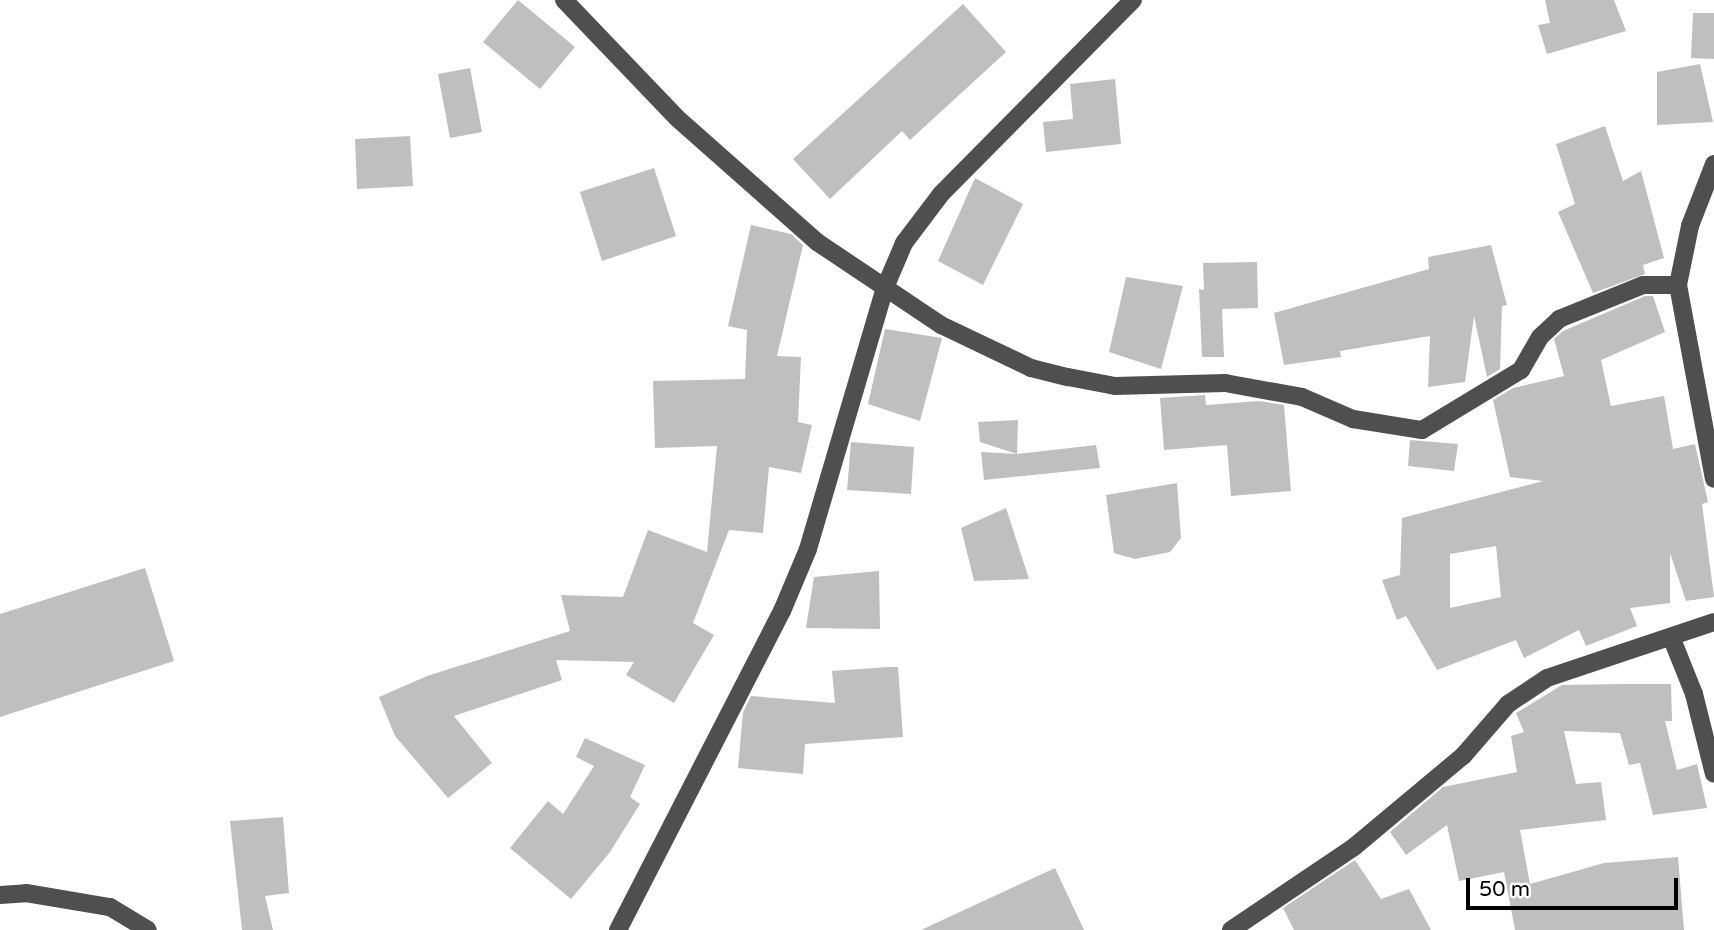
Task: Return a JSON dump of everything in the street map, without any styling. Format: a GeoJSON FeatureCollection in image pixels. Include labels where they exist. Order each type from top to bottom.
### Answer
{"type":"FeatureCollection","features":[{"type":"Feature","properties":{"kind":"street"},"geometry":{"type":"LineString","coordinates":[[564,0],[677,118],[817,242],[884,290],[994,351],[1068,377],[1115,386],[1225,383],[1302,397],[1353,419],[1422,430],[1521,370],[1540,337],[1559,319],[1643,285],[1678,285]]}},
{"type":"Feature","properties":{"kind":"street"},"geometry":{"type":"LineString","coordinates":[[618,930],[671,833],[798,574],[829,489],[884,290],[904,243],[941,194],[1133,0]]}},
{"type":"Feature","properties":{"kind":"street"},"geometry":{"type":"LineString","coordinates":[[1714,164],[1689,226],[1678,285],[1714,479]]}},
{"type":"Feature","properties":{"kind":"street"},"geometry":{"type":"LineString","coordinates":[[1231,930],[1354,847],[1463,756],[1508,704],[1546,678],[1672,639],[1714,622]]}},
{"type":"Feature","properties":{"kind":"street"},"geometry":{"type":"LineString","coordinates":[[1672,639],[1694,694],[1714,774]]}},
{"type":"Feature","properties":{"kind":"street"},"geometry":{"type":"LineString","coordinates":[[0,895],[26,893],[110,907],[148,930]]}},
{"type":"Feature","properties":{"kind":"building"},"geometry":{"type":"Polygon","coordinates":[[[518,0],[575,47],[540,89],[483,42],[518,0]]]}},
{"type":"Feature","properties":{"kind":"building"},"geometry":{"type":"Polygon","coordinates":[[[1545,0],[1614,0],[1626,31],[1547,54],[1538,25],[1550,23],[1545,0]]]}},
{"type":"Feature","properties":{"kind":"building"},"geometry":{"type":"Polygon","coordinates":[[[963,4],[1006,52],[910,140],[902,131],[830,199],[793,159],[963,4]]]}},
{"type":"Feature","properties":{"kind":"building"},"geometry":{"type":"Polygon","coordinates":[[[1693,13],[1714,13],[1714,59],[1691,58],[1693,13]]]}},
{"type":"Feature","properties":{"kind":"building"},"geometry":{"type":"Polygon","coordinates":[[[1700,64],[1713,122],[1657,125],[1657,72],[1700,64]]]}},
{"type":"Feature","properties":{"kind":"building"},"geometry":{"type":"Polygon","coordinates":[[[470,68],[482,132],[450,138],[438,74],[470,68]]]}},
{"type":"Feature","properties":{"kind":"building"},"geometry":{"type":"Polygon","coordinates":[[[1115,79],[1121,144],[1046,152],[1043,122],[1073,119],[1070,84],[1115,79]]]}},
{"type":"Feature","properties":{"kind":"building"},"geometry":{"type":"Polygon","coordinates":[[[1605,126],[1623,181],[1641,171],[1664,258],[1643,265],[1645,274],[1593,293],[1558,212],[1575,204],[1556,144],[1605,126]]]}},
{"type":"Feature","properties":{"kind":"building"},"geometry":{"type":"Polygon","coordinates":[[[410,136],[413,186],[357,189],[355,139],[410,136]]]}},
{"type":"Feature","properties":{"kind":"building"},"geometry":{"type":"Polygon","coordinates":[[[654,168],[676,236],[602,261],[580,192],[654,168]]]}},
{"type":"Feature","properties":{"kind":"building"},"geometry":{"type":"Polygon","coordinates":[[[975,178],[1023,204],[983,285],[938,261],[975,178]]]}},
{"type":"Feature","properties":{"kind":"building"},"geometry":{"type":"Polygon","coordinates":[[[751,225],[791,234],[803,245],[777,356],[801,357],[798,422],[812,425],[801,473],[769,467],[763,533],[729,530],[693,623],[714,635],[674,703],[626,675],[634,662],[556,660],[562,680],[454,716],[492,763],[448,798],[395,736],[379,697],[427,676],[570,631],[561,595],[623,597],[648,530],[707,552],[717,446],[655,448],[653,381],[745,379],[747,330],[728,326],[751,225]]]}},
{"type":"Feature","properties":{"kind":"building"},"geometry":{"type":"Polygon","coordinates":[[[1491,245],[1507,305],[1502,306],[1500,369],[1487,377],[1474,316],[1465,382],[1428,387],[1430,336],[1340,351],[1341,357],[1284,365],[1274,313],[1429,269],[1428,257],[1491,245]]]}},
{"type":"Feature","properties":{"kind":"building"},"geometry":{"type":"Polygon","coordinates":[[[1257,262],[1258,308],[1222,309],[1224,357],[1202,357],[1199,289],[1204,290],[1203,263],[1257,262]]]}},
{"type":"Feature","properties":{"kind":"building"},"geometry":{"type":"Polygon","coordinates":[[[1126,277],[1183,286],[1161,369],[1109,352],[1126,277]]]}},
{"type":"Feature","properties":{"kind":"building"},"geometry":{"type":"Polygon","coordinates":[[[1645,296],[1653,296],[1665,332],[1601,360],[1611,406],[1664,396],[1673,449],[1695,444],[1708,502],[1702,504],[1714,597],[1686,601],[1670,553],[1670,603],[1630,608],[1637,626],[1586,646],[1579,630],[1524,658],[1516,640],[1437,670],[1406,616],[1397,620],[1382,580],[1400,575],[1402,518],[1543,481],[1510,477],[1493,400],[1513,388],[1564,376],[1554,339],[1563,331],[1645,296]],[[1496,546],[1450,554],[1450,608],[1501,597],[1496,546]]]}},
{"type":"Feature","properties":{"kind":"building"},"geometry":{"type":"Polygon","coordinates":[[[885,329],[942,338],[920,421],[868,404],[885,329]]]}},
{"type":"Feature","properties":{"kind":"building"},"geometry":{"type":"Polygon","coordinates":[[[1205,395],[1206,405],[1259,401],[1284,405],[1291,491],[1231,496],[1227,445],[1164,450],[1160,398],[1205,395]]]}},
{"type":"Feature","properties":{"kind":"building"},"geometry":{"type":"Polygon","coordinates":[[[1018,420],[1017,454],[980,442],[978,422],[1018,420]]]}},
{"type":"Feature","properties":{"kind":"building"},"geometry":{"type":"Polygon","coordinates":[[[1410,440],[1458,444],[1454,471],[1408,466],[1410,440]]]}},
{"type":"Feature","properties":{"kind":"building"},"geometry":{"type":"Polygon","coordinates":[[[851,442],[914,447],[911,494],[847,490],[851,442]]]}},
{"type":"Feature","properties":{"kind":"building"},"geometry":{"type":"Polygon","coordinates":[[[1096,445],[1100,468],[984,480],[981,452],[1017,454],[1096,445]]]}},
{"type":"Feature","properties":{"kind":"building"},"geometry":{"type":"Polygon","coordinates":[[[1177,483],[1181,538],[1170,552],[1135,559],[1114,553],[1106,495],[1177,483]]]}},
{"type":"Feature","properties":{"kind":"building"},"geometry":{"type":"Polygon","coordinates":[[[1006,508],[1029,579],[974,581],[961,528],[1006,508]]]}},
{"type":"Feature","properties":{"kind":"building"},"geometry":{"type":"Polygon","coordinates":[[[145,568],[174,661],[0,717],[0,614],[145,568]]]}},
{"type":"Feature","properties":{"kind":"building"},"geometry":{"type":"Polygon","coordinates":[[[879,571],[880,629],[806,628],[814,577],[879,571]]]}},
{"type":"Feature","properties":{"kind":"building"},"geometry":{"type":"Polygon","coordinates":[[[898,667],[903,737],[805,744],[803,774],[738,768],[743,712],[751,696],[835,703],[832,671],[898,667]]]}},
{"type":"Feature","properties":{"kind":"building"},"geometry":{"type":"Polygon","coordinates":[[[1671,684],[1672,721],[1665,721],[1677,770],[1697,764],[1707,808],[1653,815],[1640,763],[1629,765],[1620,733],[1564,731],[1576,784],[1601,782],[1606,820],[1520,830],[1530,884],[1604,863],[1678,857],[1684,930],[1515,930],[1504,872],[1459,881],[1447,825],[1406,855],[1390,832],[1443,787],[1517,772],[1511,736],[1524,732],[1516,713],[1562,685],[1671,684]]]}},
{"type":"Feature","properties":{"kind":"building"},"geometry":{"type":"Polygon","coordinates":[[[585,738],[645,765],[630,797],[640,804],[610,852],[571,899],[510,848],[548,801],[563,814],[594,766],[576,757],[585,738]]]}},
{"type":"Feature","properties":{"kind":"building"},"geometry":{"type":"Polygon","coordinates":[[[283,817],[289,893],[265,896],[273,930],[242,930],[230,821],[283,817]]]}},
{"type":"Feature","properties":{"kind":"building"},"geometry":{"type":"Polygon","coordinates":[[[1355,860],[1381,899],[1409,889],[1431,930],[1294,930],[1283,908],[1355,860]]]}},
{"type":"Feature","properties":{"kind":"building"},"geometry":{"type":"Polygon","coordinates":[[[1055,868],[1084,930],[921,930],[1055,868]]]}}]}
